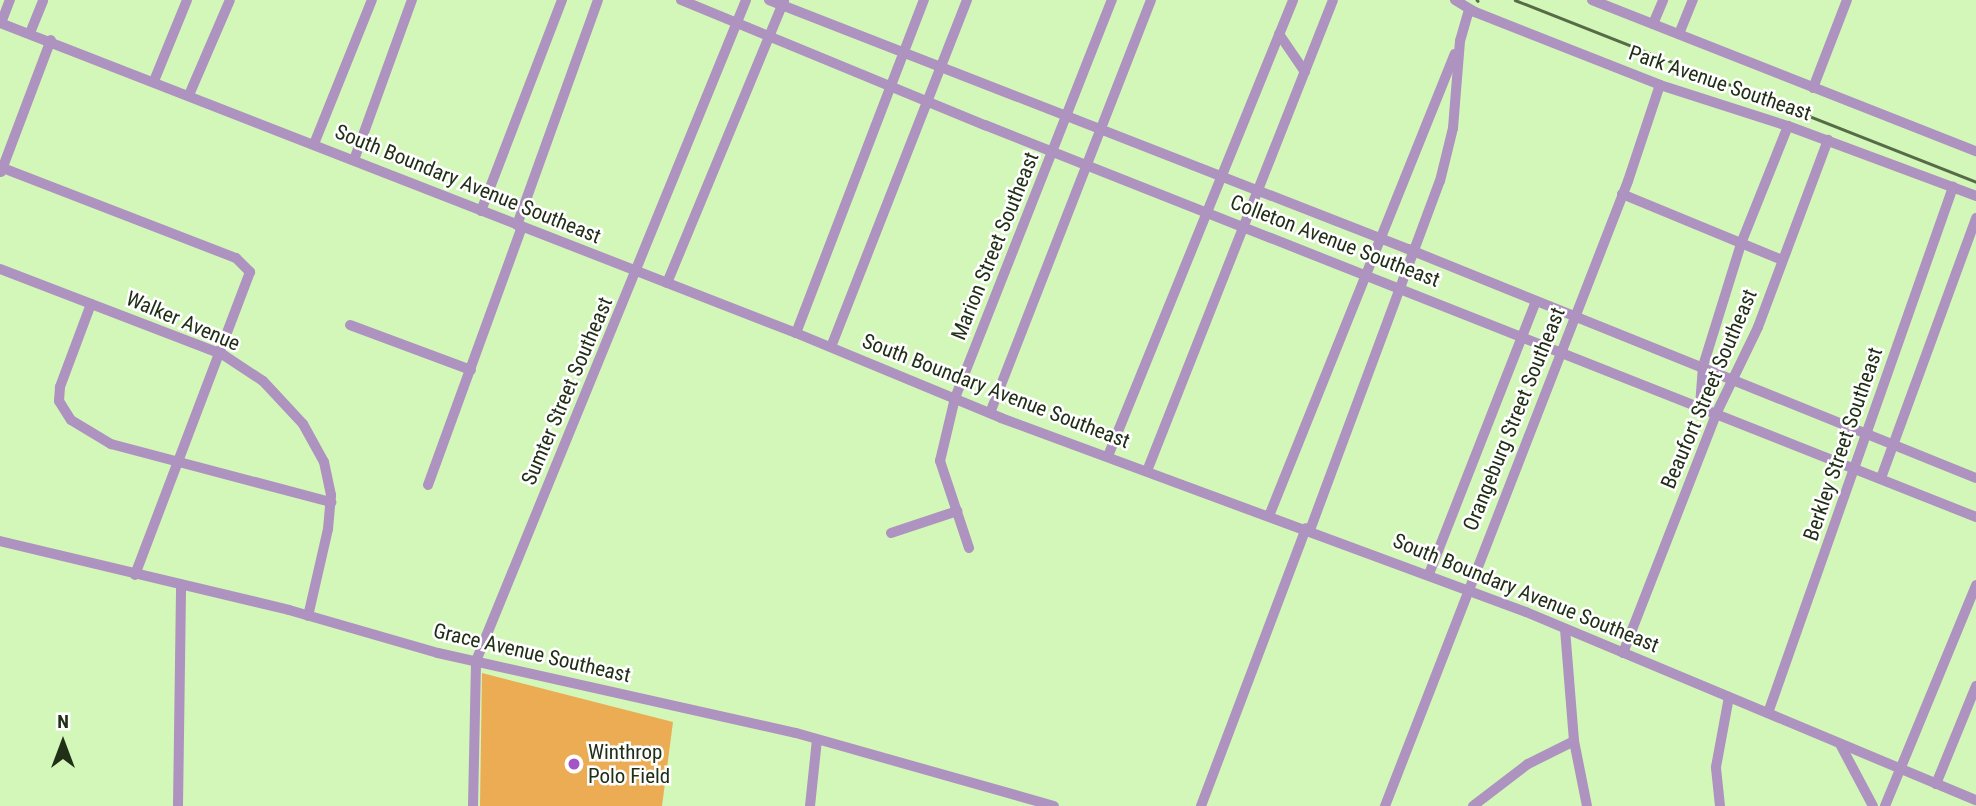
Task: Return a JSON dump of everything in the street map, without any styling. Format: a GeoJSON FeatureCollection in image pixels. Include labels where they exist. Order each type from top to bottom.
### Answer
{"type":"FeatureCollection","features":[{"type":"Feature","properties":{"kind":"street"},"geometry":{"type":"LineString","coordinates":[[0,23],[10,0]]}},
{"type":"Feature","properties":{"kind":"street"},"geometry":{"type":"LineString","coordinates":[[30,33],[43,0]]}},
{"type":"Feature","properties":{"kind":"street"},"geometry":{"type":"LineString","coordinates":[[154,81],[187,0]]}},
{"type":"Feature","properties":{"kind":"street"},"geometry":{"type":"LineString","coordinates":[[189,95],[230,0]]}},
{"type":"Feature","properties":{"kind":"street"},"geometry":{"type":"LineString","coordinates":[[314,144],[372,0]]}},
{"type":"Feature","properties":{"kind":"street"},"geometry":{"type":"LineString","coordinates":[[354,160],[412,0]]}},
{"type":"Feature","properties":{"kind":"street"},"geometry":{"type":"LineString","coordinates":[[481,211],[562,0]]}},
{"type":"Feature","properties":{"kind":"street"},"geometry":{"type":"LineString","coordinates":[[428,485],[471,370],[597,0]]}},
{"type":"Feature","properties":{"kind":"street","name":"Colleton Avenue Southeast"},"geometry":{"type":"LineString","coordinates":[[681,0],[927,102],[1717,411],[1976,517]]}},
{"type":"Feature","properties":{"kind":"street","name":"Sumter Street Southeast"},"geometry":{"type":"LineString","coordinates":[[473,806],[476,661],[638,271],[746,0]]}},
{"type":"Feature","properties":{"kind":"street","name":"Colleton Avenue Southeast"},"geometry":{"type":"LineString","coordinates":[[769,0],[783,3],[1066,117],[1703,366],[1976,478]]}},
{"type":"Feature","properties":{"kind":"street"},"geometry":{"type":"LineString","coordinates":[[796,333],[924,0]]}},
{"type":"Feature","properties":{"kind":"street"},"geometry":{"type":"LineString","coordinates":[[831,347],[967,0]]}},
{"type":"Feature","properties":{"kind":"street","name":"Marion Street Southeast"},"geometry":{"type":"LineString","coordinates":[[969,548],[940,461],[955,398],[1112,0]]}},
{"type":"Feature","properties":{"kind":"street"},"geometry":{"type":"LineString","coordinates":[[990,413],[1151,0]]}},
{"type":"Feature","properties":{"kind":"street"},"geometry":{"type":"LineString","coordinates":[[1108,456],[1293,0]]}},
{"type":"Feature","properties":{"kind":"street"},"geometry":{"type":"LineString","coordinates":[[1147,471],[1333,0]]}},
{"type":"Feature","properties":{"kind":"street","name":"Park Avenue Southeast"},"geometry":{"type":"LineString","coordinates":[[1455,0],[1469,9],[1660,85],[1828,139],[1976,196]]}},
{"type":"Feature","properties":{"kind":"street","name":"Park Avenue Southeast"},"geometry":{"type":"LineString","coordinates":[[1592,0],[1976,151]]}},
{"type":"Feature","properties":{"kind":"street"},"geometry":{"type":"LineString","coordinates":[[1653,24],[1662,0]]}},
{"type":"Feature","properties":{"kind":"street"},"geometry":{"type":"LineString","coordinates":[[1679,34],[1693,0]]}},
{"type":"Feature","properties":{"kind":"street"},"geometry":{"type":"LineString","coordinates":[[1814,88],[1847,0]]}},
{"type":"Feature","properties":{"kind":"street"},"geometry":{"type":"LineString","coordinates":[[667,283],[783,3]]}},
{"type":"Feature","properties":{"kind":"street"},"geometry":{"type":"LineString","coordinates":[[1269,516],[1382,240],[1460,41],[1469,9]]}},
{"type":"Feature","properties":{"kind":"street","name":"South Boundary Avenue Southeast"},"geometry":{"type":"LineString","coordinates":[[0,23],[51,40],[796,333],[990,413],[1429,574],[1976,800]]}},
{"type":"Feature","properties":{"kind":"street"},"geometry":{"type":"LineString","coordinates":[[1279,34],[1305,72]]}},
{"type":"Feature","properties":{"kind":"street"},"geometry":{"type":"LineString","coordinates":[[51,40],[1,170],[236,258],[248,268],[250,280],[135,576]]}},
{"type":"Feature","properties":{"kind":"street"},"geometry":{"type":"LineString","coordinates":[[1201,806],[1417,253],[1453,128],[1460,41]]}},
{"type":"Feature","properties":{"kind":"street","name":"Orangeburg Street Southeast"},"geometry":{"type":"LineString","coordinates":[[1385,806],[1466,589],[1576,317],[1660,85]]}},
{"type":"Feature","properties":{"kind":"street","name":"Beaufort Street Southeast"},"geometry":{"type":"LineString","coordinates":[[1700,406],[1703,366],[1742,241],[1788,126]]}},
{"type":"Feature","properties":{"kind":"street","name":"Beaufort Street Southeast"},"geometry":{"type":"LineString","coordinates":[[1623,653],[1717,411],[1736,380],[1828,139]]}},
{"type":"Feature","properties":{"kind":"street","name":"Berkley Street Southeast"},"geometry":{"type":"LineString","coordinates":[[1768,713],[1953,187]]}},
{"type":"Feature","properties":{"kind":"street"},"geometry":{"type":"LineString","coordinates":[[1622,194],[1742,241],[1782,260]]}},
{"type":"Feature","properties":{"kind":"street"},"geometry":{"type":"LineString","coordinates":[[1881,478],[1890,447],[1896,445],[1976,218]]}},
{"type":"Feature","properties":{"kind":"street","name":"Walker Avenue"},"geometry":{"type":"LineString","coordinates":[[0,268],[222,354],[263,381],[303,424],[324,462],[331,502],[308,616]]}},
{"type":"Feature","properties":{"kind":"street","name":"Orangeburg Street Southeast"},"geometry":{"type":"LineString","coordinates":[[1429,574],[1536,301]]}},
{"type":"Feature","properties":{"kind":"street"},"geometry":{"type":"LineString","coordinates":[[92,304],[60,387],[60,405],[89,434],[178,462],[331,502]]}},
{"type":"Feature","properties":{"kind":"street"},"geometry":{"type":"LineString","coordinates":[[350,325],[471,370]]}},
{"type":"Feature","properties":{"kind":"street"},"geometry":{"type":"LineString","coordinates":[[891,533],[957,511]]}},
{"type":"Feature","properties":{"kind":"street","name":"Grace Avenue Southeast"},"geometry":{"type":"LineString","coordinates":[[0,541],[308,616],[476,661],[817,739],[1054,806]]}},
{"type":"Feature","properties":{"kind":"street"},"geometry":{"type":"LineString","coordinates":[[1885,806],[1976,585]]}},
{"type":"Feature","properties":{"kind":"street"},"geometry":{"type":"LineString","coordinates":[[178,806],[181,587]]}},
{"type":"Feature","properties":{"kind":"street"},"geometry":{"type":"LineString","coordinates":[[1565,629],[1574,741],[1587,806]]}},
{"type":"Feature","properties":{"kind":"street"},"geometry":{"type":"LineString","coordinates":[[1936,784],[1976,687]]}},
{"type":"Feature","properties":{"kind":"street"},"geometry":{"type":"LineString","coordinates":[[1720,806],[1716,766],[1729,697]]}},
{"type":"Feature","properties":{"kind":"street"},"geometry":{"type":"LineString","coordinates":[[810,806],[817,739]]}},
{"type":"Feature","properties":{"kind":"street"},"geometry":{"type":"LineString","coordinates":[[1473,806],[1528,764],[1574,741]]}},
{"type":"Feature","properties":{"kind":"street"},"geometry":{"type":"LineString","coordinates":[[1840,744],[1873,806]]}},
{"type":"Feature","properties":{"kind":"shaded area","name":"Winthrop Polo Field"},"geometry":{"type":"Polygon","coordinates":[[[482,673],[673,722],[662,806],[480,806],[482,673]]]}},
{"type":"Feature","properties":{"kind":"railway"},"geometry":{"type":"LineString","coordinates":[[1515,0],[1976,182]]}},
{"type":"Feature","properties":{"kind":"place","name":"Winthrop Polo Field"},"geometry":{"type":"Point","coordinates":[574,764]}}]}
